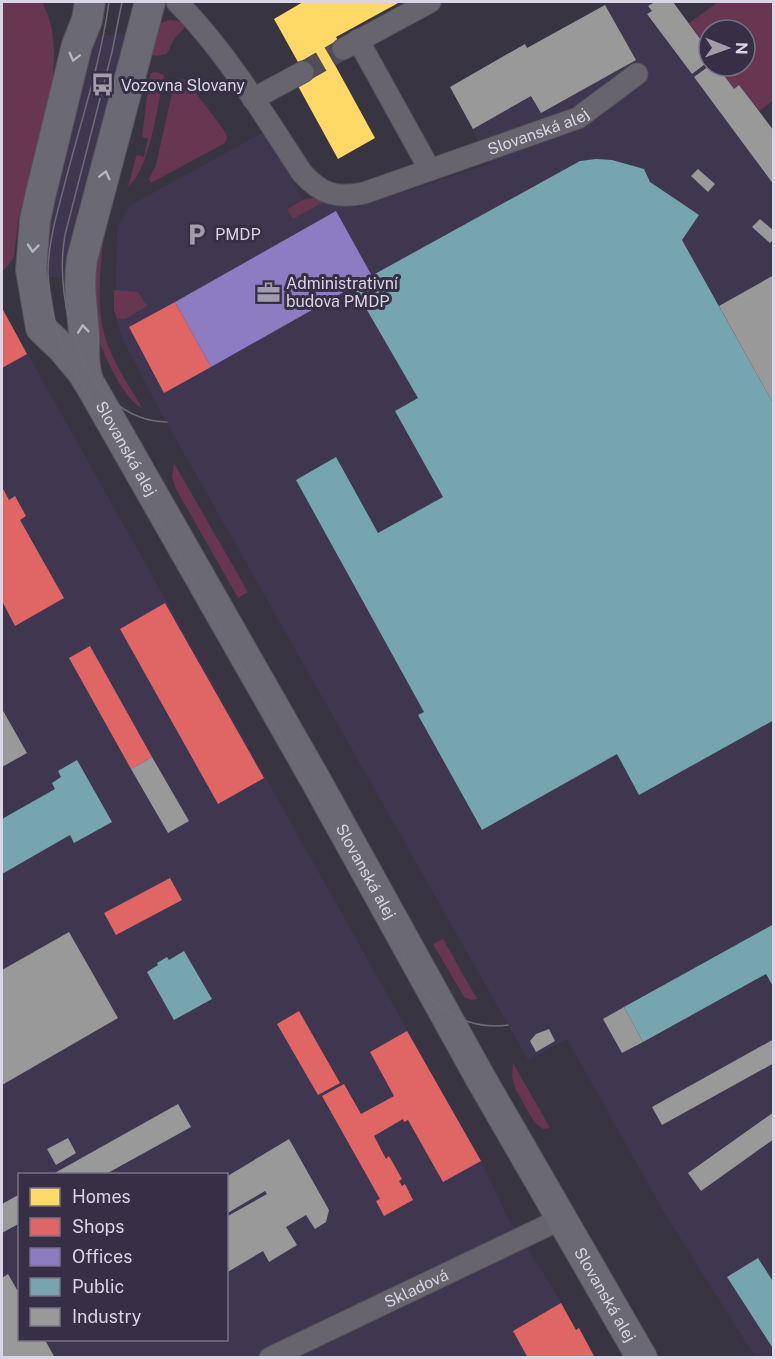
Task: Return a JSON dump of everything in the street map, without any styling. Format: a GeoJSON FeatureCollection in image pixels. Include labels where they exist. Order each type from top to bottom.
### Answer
{"type":"FeatureCollection","features":[{"type":"Feature","properties":{"kind":"main road","name":"Slovanská alej"},"geometry":{"type":"LineString","coordinates":[[90,2],[87,20],[77,45],[35,220],[31,270],[41,328],[63,349],[91,386],[481,1079],[642,1358]]}},
{"type":"Feature","properties":{"kind":"main road","name":"Slovanská alej"},"geometry":{"type":"LineString","coordinates":[[91,386],[83,358],[84,337],[79,280],[82,259],[150,2]]}},
{"type":"Feature","properties":{"kind":"street","name":"Slovanská alej"},"geometry":{"type":"LineString","coordinates":[[177,2],[197,21],[302,173],[310,182],[332,195],[364,193],[578,118],[638,74]]}},
{"type":"Feature","properties":{"kind":"street"},"geometry":{"type":"LineString","coordinates":[[430,2],[351,44],[430,170]]}},
{"type":"Feature","properties":{"kind":"street"},"geometry":{"type":"LineString","coordinates":[[253,99],[303,72]]}},
{"type":"Feature","properties":{"kind":"street","name":"Skladová"},"geometry":{"type":"LineString","coordinates":[[270,1358],[563,1218]]}},
{"type":"Feature","properties":{"kind":"shaded area"},"geometry":{"type":"Polygon","coordinates":[[[2,2],[42,2],[52,29],[54,57],[53,77],[18,222],[14,257],[2,271],[2,2]]]}},
{"type":"Feature","properties":{"kind":"shaded area"},"geometry":{"type":"Polygon","coordinates":[[[610,2],[673,2],[697,35],[697,78],[726,78],[733,88],[739,85],[773,131],[773,1357],[755,1357],[662,1209],[567,1039],[528,1060],[161,413],[122,338],[115,316],[117,227],[129,206],[265,131],[303,200],[308,198],[345,207],[357,207],[490,164],[450,87],[525,44],[528,48],[610,2]]]}},
{"type":"Feature","properties":{"kind":"shaded area"},"geometry":{"type":"Polygon","coordinates":[[[718,2],[773,2],[773,101],[759,111],[739,85],[734,89],[726,78],[757,78],[757,18],[697,18],[697,34],[689,23],[718,2]]]}},
{"type":"Feature","properties":{"kind":"shaded area"},"geometry":{"type":"Polygon","coordinates":[[[169,20],[178,21],[186,26],[174,39],[167,54],[157,56],[145,53],[156,25],[169,20]]]}},
{"type":"Feature","properties":{"kind":"shaded area"},"geometry":{"type":"Polygon","coordinates":[[[131,33],[71,278],[42,277],[46,225],[94,36],[131,33]]]}},
{"type":"Feature","properties":{"kind":"shaded area"},"geometry":{"type":"Polygon","coordinates":[[[151,73],[164,75],[152,135],[142,166],[128,187],[137,155],[144,157],[148,139],[142,137],[149,79],[151,73]]]}},
{"type":"Feature","properties":{"kind":"shaded area"},"geometry":{"type":"Polygon","coordinates":[[[178,78],[186,80],[226,133],[227,139],[225,143],[151,183],[149,179],[156,165],[174,84],[178,78]]]}},
{"type":"Feature","properties":{"kind":"shaded area"},"geometry":{"type":"Polygon","coordinates":[[[316,197],[329,199],[293,219],[287,209],[303,200],[316,197]]]}},
{"type":"Feature","properties":{"kind":"shaded area"},"geometry":{"type":"Polygon","coordinates":[[[104,227],[100,280],[101,320],[111,353],[142,408],[123,389],[114,374],[93,322],[89,294],[104,227]]]}},
{"type":"Feature","properties":{"kind":"shaded area"},"geometry":{"type":"Polygon","coordinates":[[[114,290],[138,292],[147,306],[125,319],[117,318],[114,310],[114,290]]]}},
{"type":"Feature","properties":{"kind":"shaded area"},"geometry":{"type":"Polygon","coordinates":[[[2,308],[481,1161],[507,1216],[551,1285],[576,1330],[579,1328],[595,1357],[2,1357],[2,308]]]}},
{"type":"Feature","properties":{"kind":"shaded area"},"geometry":{"type":"Polygon","coordinates":[[[174,463],[248,592],[238,598],[176,489],[172,477],[174,463]]]}},
{"type":"Feature","properties":{"kind":"shaded area"},"geometry":{"type":"Polygon","coordinates":[[[443,939],[477,999],[471,1000],[464,997],[433,944],[443,939]]]}},
{"type":"Feature","properties":{"kind":"shaded area"},"geometry":{"type":"Polygon","coordinates":[[[513,1063],[550,1128],[543,1129],[534,1122],[516,1090],[512,1076],[513,1063]]]}},
{"type":"Feature","properties":{"kind":"building: Homes"},"geometry":{"type":"Polygon","coordinates":[[[303,2],[400,2],[336,37],[348,58],[335,65],[375,138],[338,159],[298,86],[308,80],[274,19],[303,2]]]}},
{"type":"Feature","properties":{"kind":"building: Shops"},"geometry":{"type":"Polygon","coordinates":[[[175,302],[211,367],[164,393],[129,327],[175,302]]]}},
{"type":"Feature","properties":{"kind":"building: Shops"},"geometry":{"type":"Polygon","coordinates":[[[2,308],[27,354],[2,368],[2,308]]]}},
{"type":"Feature","properties":{"kind":"building: Shops"},"geometry":{"type":"Polygon","coordinates":[[[2,487],[9,500],[15,496],[26,516],[20,520],[64,598],[15,626],[2,601],[2,487]]]}},
{"type":"Feature","properties":{"kind":"building: Shops"},"geometry":{"type":"Polygon","coordinates":[[[165,603],[264,778],[218,804],[120,629],[165,603]]]}},
{"type":"Feature","properties":{"kind":"building: Shops"},"geometry":{"type":"Polygon","coordinates":[[[90,646],[152,757],[131,769],[69,658],[90,646]]]}},
{"type":"Feature","properties":{"kind":"building: Shops"},"geometry":{"type":"Polygon","coordinates":[[[170,878],[182,900],[116,935],[104,913],[170,878]]]}},
{"type":"Feature","properties":{"kind":"building: Shops"},"geometry":{"type":"Polygon","coordinates":[[[299,1011],[340,1083],[318,1095],[277,1024],[299,1011]]]}},
{"type":"Feature","properties":{"kind":"building: Shops"},"geometry":{"type":"Polygon","coordinates":[[[407,1031],[481,1161],[443,1182],[408,1120],[404,1122],[403,1119],[374,1136],[386,1159],[389,1156],[402,1179],[399,1181],[402,1186],[405,1184],[413,1200],[384,1216],[376,1201],[380,1199],[322,1096],[344,1084],[361,1114],[394,1096],[370,1052],[407,1031]]]}},
{"type":"Feature","properties":{"kind":"building: Shops"},"geometry":{"type":"Polygon","coordinates":[[[561,1303],[576,1330],[579,1328],[595,1358],[528,1358],[513,1331],[561,1303]]]}},
{"type":"Feature","properties":{"kind":"building: Offices","name":"Administrativní budova PMDP"},"geometry":{"type":"Polygon","coordinates":[[[336,211],[372,276],[211,367],[175,302],[336,211]]]}},
{"type":"Feature","properties":{"kind":"building: Public"},"geometry":{"type":"Polygon","coordinates":[[[612,160],[644,169],[650,182],[699,215],[682,240],[774,405],[774,720],[639,795],[617,754],[482,830],[418,715],[424,712],[296,480],[336,457],[378,533],[443,497],[395,411],[418,398],[353,286],[580,161],[612,160]]]}},
{"type":"Feature","properties":{"kind":"building: Public"},"geometry":{"type":"Polygon","coordinates":[[[77,760],[112,822],[74,843],[70,835],[2,874],[2,819],[55,789],[52,783],[61,777],[58,771],[77,760]]]}},
{"type":"Feature","properties":{"kind":"building: Public"},"geometry":{"type":"Polygon","coordinates":[[[774,924],[774,988],[766,974],[643,1042],[624,1007],[774,924]]]}},
{"type":"Feature","properties":{"kind":"building: Public"},"geometry":{"type":"Polygon","coordinates":[[[184,951],[212,999],[174,1020],[147,972],[167,957],[169,960],[184,951]]]}},
{"type":"Feature","properties":{"kind":"building: Public"},"geometry":{"type":"Polygon","coordinates":[[[758,1258],[774,1283],[774,1350],[727,1277],[758,1258]]]}},
{"type":"Feature","properties":{"kind":"building: Industry"},"geometry":{"type":"Polygon","coordinates":[[[655,2],[673,2],[697,35],[697,70],[692,74],[647,14],[652,11],[648,6],[655,2]]]}},
{"type":"Feature","properties":{"kind":"building: Industry"},"geometry":{"type":"Polygon","coordinates":[[[605,5],[636,60],[541,113],[531,96],[473,129],[450,87],[525,44],[527,48],[605,5]]]}},
{"type":"Feature","properties":{"kind":"building: Industry"},"geometry":{"type":"Polygon","coordinates":[[[697,75],[697,78],[726,78],[734,89],[739,85],[774,131],[774,185],[694,77],[697,75]]]}},
{"type":"Feature","properties":{"kind":"building: Industry"},"geometry":{"type":"Polygon","coordinates":[[[698,169],[715,184],[708,192],[691,176],[698,169]]]}},
{"type":"Feature","properties":{"kind":"building: Industry"},"geometry":{"type":"Polygon","coordinates":[[[760,219],[774,231],[774,239],[770,243],[752,227],[760,219]]]}},
{"type":"Feature","properties":{"kind":"building: Industry"},"geometry":{"type":"Polygon","coordinates":[[[774,275],[774,405],[719,306],[774,275]]]}},
{"type":"Feature","properties":{"kind":"building: Industry"},"geometry":{"type":"Polygon","coordinates":[[[2,709],[27,753],[2,767],[2,709]]]}},
{"type":"Feature","properties":{"kind":"building: Industry"},"geometry":{"type":"Polygon","coordinates":[[[152,757],[189,821],[168,833],[131,769],[152,757]]]}},
{"type":"Feature","properties":{"kind":"building: Industry"},"geometry":{"type":"Polygon","coordinates":[[[69,932],[118,1018],[2,1085],[2,970],[69,932]]]}},
{"type":"Feature","properties":{"kind":"building: Industry"},"geometry":{"type":"Polygon","coordinates":[[[624,1007],[643,1042],[622,1053],[603,1019],[624,1007]]]}},
{"type":"Feature","properties":{"kind":"building: Industry"},"geometry":{"type":"Polygon","coordinates":[[[549,1029],[555,1041],[536,1052],[530,1041],[536,1034],[549,1029]]]}},
{"type":"Feature","properties":{"kind":"building: Industry"},"geometry":{"type":"Polygon","coordinates":[[[774,1039],[774,1063],[662,1125],[652,1107],[774,1039]]]}},
{"type":"Feature","properties":{"kind":"building: Industry"},"geometry":{"type":"Polygon","coordinates":[[[178,1104],[191,1127],[108,1173],[55,1173],[178,1104]]]}},
{"type":"Feature","properties":{"kind":"building: Industry"},"geometry":{"type":"Polygon","coordinates":[[[774,1112],[774,1139],[701,1191],[688,1173],[774,1112]]]}},
{"type":"Feature","properties":{"kind":"building: Industry"},"geometry":{"type":"Polygon","coordinates":[[[68,1138],[76,1153],[56,1165],[47,1149],[68,1138]]]}},
{"type":"Feature","properties":{"kind":"building: Industry"},"geometry":{"type":"Polygon","coordinates":[[[289,1139],[329,1210],[326,1222],[315,1229],[306,1215],[286,1227],[297,1245],[269,1262],[263,1251],[228,1272],[228,1216],[267,1194],[265,1191],[228,1213],[228,1176],[289,1139]]]}},
{"type":"Feature","properties":{"kind":"building: Industry"},"geometry":{"type":"Polygon","coordinates":[[[18,1195],[18,1224],[2,1233],[2,1204],[18,1195]]]}},
{"type":"Feature","properties":{"kind":"building: Industry"},"geometry":{"type":"Polygon","coordinates":[[[8,1274],[18,1292],[18,1341],[46,1341],[55,1358],[2,1358],[2,1278],[8,1274]]]}},
{"type":"Feature","properties":{"kind":"tunnel"},"geometry":{"type":"LineString","coordinates":[[303,72],[343,49]]}},
{"type":"Feature","properties":{"kind":"tram line"},"geometry":{"type":"LineString","coordinates":[[109,2],[96,69],[57,214],[50,249],[48,273],[50,292],[63,349],[421,987],[438,1005],[459,1018],[482,1025],[508,1025]]}},
{"type":"Feature","properties":{"kind":"tram line"},"geometry":{"type":"LineString","coordinates":[[122,2],[112,52],[65,235],[62,262],[64,292],[70,323],[80,353],[94,380],[114,401],[138,416],[167,422]]}},
{"type":"Feature","properties":{"kind":"place","name":"Vozovna Slovany"},"geometry":{"type":"Point","coordinates":[103,85]}},
{"type":"Feature","properties":{"kind":"place","name":"PMDP"},"geometry":{"type":"Point","coordinates":[197,234]}},
{"type":"Feature","properties":{"kind":"place","name":"Administrativní budova PMDP"},"geometry":{"type":"Point","coordinates":[268,292]}}]}
